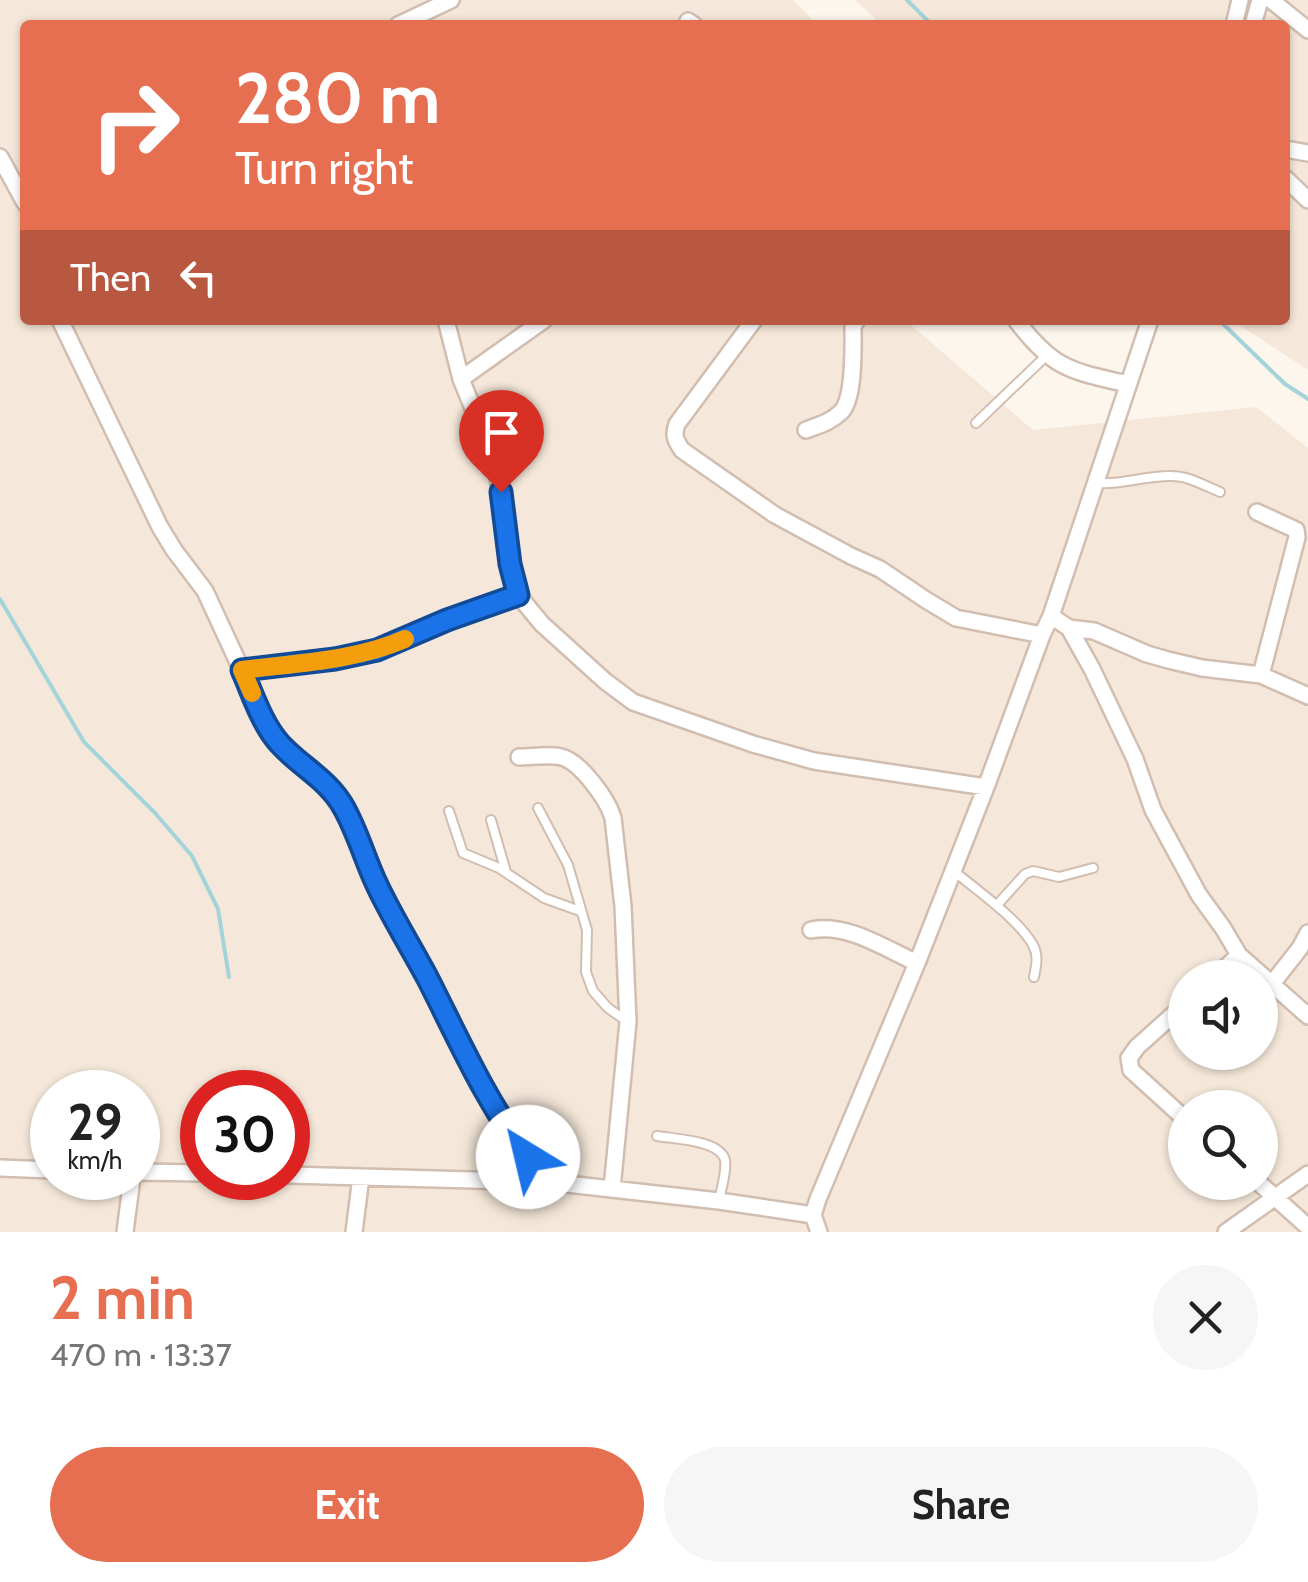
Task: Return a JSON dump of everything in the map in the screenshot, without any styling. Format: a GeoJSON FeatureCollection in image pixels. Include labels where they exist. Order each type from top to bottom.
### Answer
{"type":"FeatureCollection","features":[{"type":"Feature","properties":{"kind":"street"},"geometry":{"type":"LineString","coordinates":[[409,20],[451,0]]}},
{"type":"Feature","properties":{"kind":"street"},"geometry":{"type":"LineString","coordinates":[[1220,0],[1240,3]]}},
{"type":"Feature","properties":{"kind":"street"},"geometry":{"type":"LineString","coordinates":[[1271,0],[1308,30]]}},
{"type":"Feature","properties":{"kind":"street"},"geometry":{"type":"LineString","coordinates":[[0,157],[20,194]]}},
{"type":"Feature","properties":{"kind":"street"},"geometry":{"type":"LineString","coordinates":[[62,325],[160,527],[205,591],[268,726],[280,744],[324,780],[342,804],[375,882],[473,1072],[508,1131],[548,1182]]}},
{"type":"Feature","properties":{"kind":"street"},"geometry":{"type":"LineString","coordinates":[[447,325],[462,379],[492,457],[518,595],[542,624],[605,681],[633,702],[814,761],[986,787]]}},
{"type":"Feature","properties":{"kind":"street"},"geometry":{"type":"LineString","coordinates":[[462,379],[537,325]]}},
{"type":"Feature","properties":{"kind":"street"},"geometry":{"type":"LineString","coordinates":[[750,325],[677,424],[675,441],[682,450],[775,514],[850,556],[880,568],[956,618],[1042,635]]}},
{"type":"Feature","properties":{"kind":"street"},"geometry":{"type":"LineString","coordinates":[[806,430],[826,423],[845,409],[854,325]]}},
{"type":"Feature","properties":{"kind":"street"},"geometry":{"type":"LineString","coordinates":[[1020,325],[1046,356],[1075,372],[1128,384]]}},
{"type":"Feature","properties":{"kind":"street"},"geometry":{"type":"LineString","coordinates":[[820,1232],[814,1215],[823,1186],[917,963],[1051,616],[1148,325]]}},
{"type":"Feature","properties":{"kind":"street"},"geometry":{"type":"LineString","coordinates":[[1257,512],[1296,530],[1297,537],[1262,675]]}},
{"type":"Feature","properties":{"kind":"street"},"geometry":{"type":"LineString","coordinates":[[242,670],[377,650],[518,595]]}},
{"type":"Feature","properties":{"kind":"street"},"geometry":{"type":"LineString","coordinates":[[1051,616],[1069,628],[1094,632],[1147,654],[1202,668],[1262,675],[1308,696]]}},
{"type":"Feature","properties":{"kind":"street"},"geometry":{"type":"LineString","coordinates":[[1069,628],[1135,759],[1153,810],[1176,856],[1198,895],[1244,960]]}},
{"type":"Feature","properties":{"kind":"street"},"geometry":{"type":"LineString","coordinates":[[519,758],[568,759],[610,807],[623,906],[628,1022],[612,1188]]}},
{"type":"Feature","properties":{"kind":"street"},"geometry":{"type":"LineString","coordinates":[[811,930],[840,928],[917,963]]}},
{"type":"Feature","properties":{"kind":"street"},"geometry":{"type":"LineString","coordinates":[[1278,976],[1308,932]]}},
{"type":"Feature","properties":{"kind":"street"},"geometry":{"type":"LineString","coordinates":[[1234,960],[1239,955]]}},
{"type":"Feature","properties":{"kind":"street"},"geometry":{"type":"LineString","coordinates":[[1278,991],[1308,1016]]}},
{"type":"Feature","properties":{"kind":"street"},"geometry":{"type":"LineString","coordinates":[[1168,1019],[1129,1058],[1131,1070],[1168,1104]]}},
{"type":"Feature","properties":{"kind":"street"},"geometry":{"type":"LineString","coordinates":[[0,1168],[30,1169]]}},
{"type":"Feature","properties":{"kind":"street"},"geometry":{"type":"LineString","coordinates":[[1278,1196],[1308,1174]]}},
{"type":"Feature","properties":{"kind":"street"},"geometry":{"type":"LineString","coordinates":[[310,1176],[548,1182],[814,1215]]}},
{"type":"Feature","properties":{"kind":"street"},"geometry":{"type":"LineString","coordinates":[[354,1232],[361,1177]]}},
{"type":"Feature","properties":{"kind":"street"},"geometry":{"type":"LineString","coordinates":[[1278,1199],[1308,1227]]}},
{"type":"Feature","properties":{"kind":"street"},"geometry":{"type":"LineString","coordinates":[[125,1232],[129,1200]]}},
{"type":"Feature","properties":{"kind":"street"},"geometry":{"type":"LineString","coordinates":[[1226,1232],[1272,1200]]}},
{"type":"Feature","properties":{"kind":"lane"},"geometry":{"type":"LineString","coordinates":[[976,423],[1046,356]]}},
{"type":"Feature","properties":{"kind":"lane"},"geometry":{"type":"LineString","coordinates":[[1095,483],[1173,476],[1220,492]]}},
{"type":"Feature","properties":{"kind":"lane"},"geometry":{"type":"LineString","coordinates":[[538,808],[568,864],[587,930],[586,972],[593,990],[608,1008],[628,1022]]}},
{"type":"Feature","properties":{"kind":"lane"},"geometry":{"type":"LineString","coordinates":[[450,812],[463,853],[506,872],[560,906],[580,911]]}},
{"type":"Feature","properties":{"kind":"lane"},"geometry":{"type":"LineString","coordinates":[[491,820],[506,872]]}},
{"type":"Feature","properties":{"kind":"lane"},"geometry":{"type":"LineString","coordinates":[[997,906],[1032,871],[1058,877],[1093,868]]}},
{"type":"Feature","properties":{"kind":"lane"},"geometry":{"type":"LineString","coordinates":[[953,871],[997,906],[1033,945],[1037,959],[1034,978]]}},
{"type":"Feature","properties":{"kind":"lane"},"geometry":{"type":"LineString","coordinates":[[657,1136],[711,1145],[721,1152],[726,1162],[719,1201]]}},
{"type":"Feature","properties":{"kind":"shaded area"},"geometry":{"type":"Polygon","coordinates":[[[0,0],[793,0],[813,20],[20,20],[20,325],[911,325],[1033,430],[1256,407],[1308,448],[1308,1232],[0,1232],[0,0]]]}},
{"type":"Feature","properties":{"kind":"shaded area"},"geometry":{"type":"Polygon","coordinates":[[[855,0],[1308,0],[1308,370],[1240,325],[1290,325],[1290,20],[877,20],[855,0]]]}},
{"type":"Feature","properties":{"kind":"waterway"},"geometry":{"type":"LineString","coordinates":[[907,0],[927,20]]}},
{"type":"Feature","properties":{"kind":"waterway"},"geometry":{"type":"LineString","coordinates":[[1224,325],[1285,384],[1308,399]]}},
{"type":"Feature","properties":{"kind":"waterway"},"geometry":{"type":"LineString","coordinates":[[0,599],[84,742],[192,856],[218,909],[229,977]]}},
{"type":"Feature","properties":{"kind":"slow traffic"},"geometry":{"type":"LineString","coordinates":[[252,693],[242,670],[335,659],[405,639]]}},
{"type":"Feature","properties":{"kind":"route"},"geometry":{"type":"LineString","coordinates":[[501,492],[518,595],[377,650],[242,670],[280,744],[324,780],[342,804],[375,882],[473,1072],[528,1157]]}}]}
